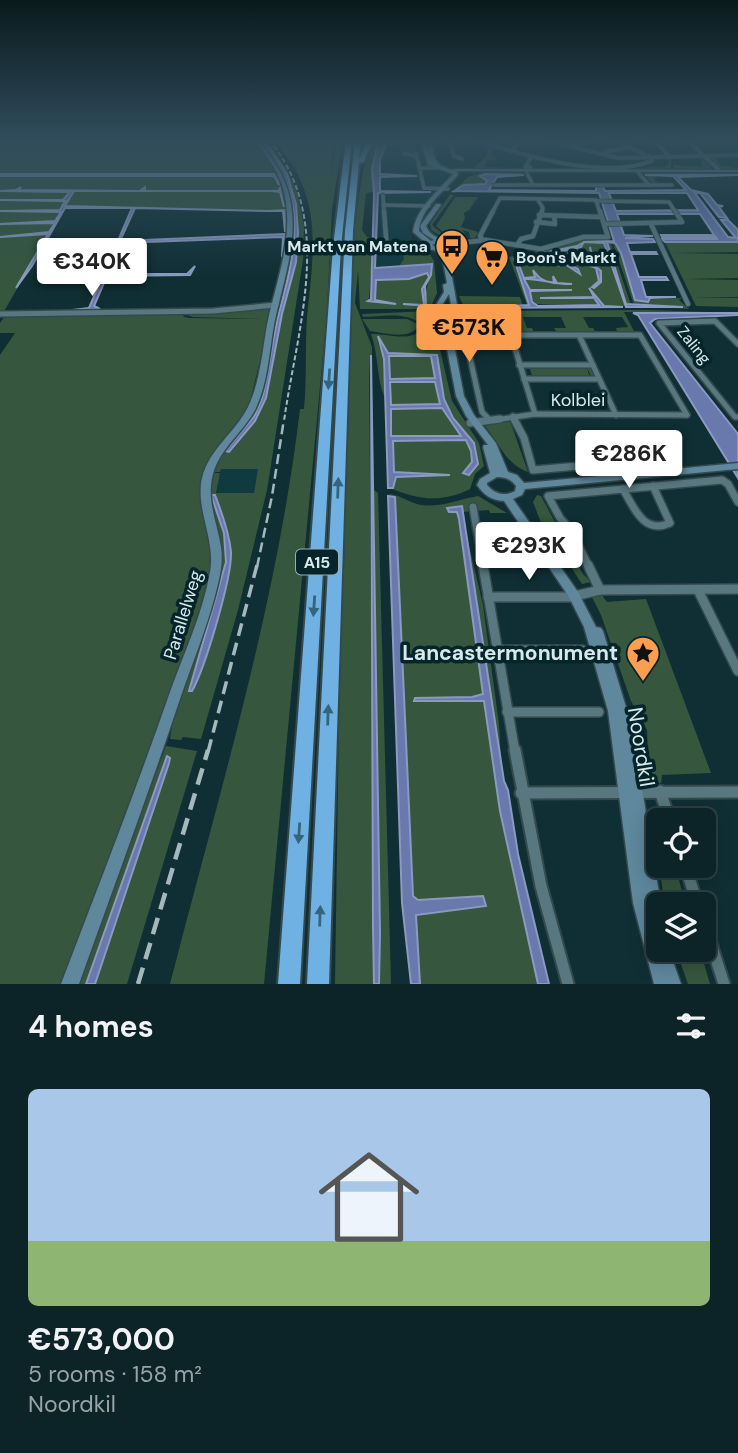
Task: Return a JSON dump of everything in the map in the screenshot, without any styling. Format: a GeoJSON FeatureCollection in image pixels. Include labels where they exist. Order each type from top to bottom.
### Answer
{"type":"FeatureCollection","features":[{"type":"Feature","properties":{"kind":"highway","name":"A15"},"geometry":{"type":"LineString","coordinates":[[289,984],[337,247],[344,186]]}},
{"type":"Feature","properties":{"kind":"highway","name":"A15"},"geometry":{"type":"LineString","coordinates":[[318,984],[353,186]]}},
{"type":"Feature","properties":{"kind":"street","name":"Parallelweg"},"geometry":{"type":"LineString","coordinates":[[70,984],[170,713],[211,587],[217,545],[206,500],[207,475],[219,449],[253,404],[288,260],[289,208],[282,186]]}},
{"type":"Feature","properties":{"kind":"street"},"geometry":{"type":"LineString","coordinates":[[424,186],[445,189]]}},
{"type":"Feature","properties":{"kind":"street"},"geometry":{"type":"LineString","coordinates":[[448,186],[429,206],[415,227],[418,233],[439,246],[447,292],[439,305],[460,396],[472,423],[492,443],[500,474],[516,490]]}},
{"type":"Feature","properties":{"kind":"street"},"geometry":{"type":"LineString","coordinates":[[445,189],[423,226],[425,232],[439,246],[455,310],[447,326],[447,335]]}},
{"type":"Feature","properties":{"kind":"street"},"geometry":{"type":"LineString","coordinates":[[383,195],[386,245],[387,250],[391,251],[483,240],[541,249],[584,237],[608,237],[598,201]]}},
{"type":"Feature","properties":{"kind":"street"},"geometry":{"type":"LineString","coordinates":[[483,240],[480,236],[500,198],[666,201],[672,204],[681,223],[606,224]]}},
{"type":"Feature","properties":{"kind":"street"},"geometry":{"type":"LineString","coordinates":[[517,245],[521,239],[533,236],[543,208],[538,200]]}},
{"type":"Feature","properties":{"kind":"street"},"geometry":{"type":"LineString","coordinates":[[383,205],[429,206]]}},
{"type":"Feature","properties":{"kind":"street"},"geometry":{"type":"LineString","coordinates":[[539,215],[601,217]]}},
{"type":"Feature","properties":{"kind":"street"},"geometry":{"type":"LineString","coordinates":[[536,222],[555,224],[554,216]]}},
{"type":"Feature","properties":{"kind":"street"},"geometry":{"type":"LineString","coordinates":[[651,224],[688,304]]}},
{"type":"Feature","properties":{"kind":"street"},"geometry":{"type":"LineString","coordinates":[[0,314],[214,311],[276,304]]}},
{"type":"Feature","properties":{"kind":"street","name":"Zaling"},"geometry":{"type":"LineString","coordinates":[[738,344],[715,321],[659,323],[735,417],[738,417]]}},
{"type":"Feature","properties":{"kind":"street"},"geometry":{"type":"LineString","coordinates":[[447,335],[579,335],[615,415]]}},
{"type":"Feature","properties":{"kind":"street"},"geometry":{"type":"LineString","coordinates":[[465,335],[482,412],[489,419]]}},
{"type":"Feature","properties":{"kind":"street"},"geometry":{"type":"LineString","coordinates":[[511,335],[535,414]]}},
{"type":"Feature","properties":{"kind":"street","name":"Kolblei"},"geometry":{"type":"LineString","coordinates":[[472,423],[535,414],[687,415],[640,335],[579,335]]}},
{"type":"Feature","properties":{"kind":"street"},"geometry":{"type":"LineString","coordinates":[[519,365],[593,365]]}},
{"type":"Feature","properties":{"kind":"street"},"geometry":{"type":"LineString","coordinates":[[524,379],[599,379]]}},
{"type":"Feature","properties":{"kind":"street"},"geometry":{"type":"LineString","coordinates":[[513,416],[524,438],[533,470],[669,458],[678,471]]}},
{"type":"Feature","properties":{"kind":"street"},"geometry":{"type":"LineString","coordinates":[[582,466],[590,478]]}},
{"type":"Feature","properties":{"kind":"street"},"geometry":{"type":"LineString","coordinates":[[500,474],[484,479],[483,488],[494,496],[554,481],[733,466]]}},
{"type":"Feature","properties":{"kind":"street"},"geometry":{"type":"LineString","coordinates":[[630,475],[638,488]]}},
{"type":"Feature","properties":{"kind":"street"},"geometry":{"type":"LineString","coordinates":[[600,590],[571,530],[560,518],[548,496],[555,493],[722,480],[738,502]]}},
{"type":"Feature","properties":{"kind":"street"},"geometry":{"type":"LineString","coordinates":[[623,489],[640,518],[649,526],[664,527],[670,523],[653,486]]}},
{"type":"Feature","properties":{"kind":"street","name":"Noordkil"},"geometry":{"type":"LineString","coordinates":[[516,490],[577,594],[590,627],[614,711],[649,892]]}},
{"type":"Feature","properties":{"kind":"street"},"geometry":{"type":"LineString","coordinates":[[473,507],[521,793],[541,886],[568,984]]}},
{"type":"Feature","properties":{"kind":"street"},"geometry":{"type":"LineString","coordinates":[[488,597],[577,594],[600,590],[738,589]]}},
{"type":"Feature","properties":{"kind":"street"},"geometry":{"type":"LineString","coordinates":[[698,590],[738,671]]}},
{"type":"Feature","properties":{"kind":"street"},"geometry":{"type":"LineString","coordinates":[[497,650],[582,650]]}},
{"type":"Feature","properties":{"kind":"street"},"geometry":{"type":"LineString","coordinates":[[507,712],[599,712]]}},
{"type":"Feature","properties":{"kind":"street","name":"Noordkil"},"geometry":{"type":"LineString","coordinates":[[630,791],[646,927],[663,984]]}},
{"type":"Feature","properties":{"kind":"street","name":"Noordkil"},"geometry":{"type":"LineString","coordinates":[[660,791],[666,808]]}},
{"type":"Feature","properties":{"kind":"street"},"geometry":{"type":"LineString","coordinates":[[521,793],[738,792]]}},
{"type":"Feature","properties":{"kind":"street"},"geometry":{"type":"LineString","coordinates":[[716,959],[724,984]]}},
{"type":"Feature","properties":{"kind":"street"},"geometry":{"type":"LineString","coordinates":[[665,962],[672,984]]}},
{"type":"Feature","properties":{"kind":"shaded area"},"geometry":{"type":"Polygon","coordinates":[[[376,186],[440,186],[409,227],[415,253],[405,259],[400,267],[374,269],[376,186]]]}},
{"type":"Feature","properties":{"kind":"shaded area"},"geometry":{"type":"Polygon","coordinates":[[[221,469],[259,469],[254,493],[215,493],[221,469]]]}},
{"type":"Feature","properties":{"kind":"green space"},"geometry":{"type":"Polygon","coordinates":[[[0,186],[281,186],[287,207],[283,210],[64,206],[50,232],[44,233],[49,234],[3,313],[0,313],[0,186]]]}},
{"type":"Feature","properties":{"kind":"green space"},"geometry":{"type":"Polygon","coordinates":[[[288,186],[291,192],[295,246],[259,409],[226,451],[229,451],[255,421],[266,398],[297,243],[296,202],[290,186],[295,186],[304,226],[303,260],[267,490],[238,610],[201,739],[170,739],[174,713],[219,569],[220,535],[209,494],[211,473],[220,473],[216,493],[254,493],[258,469],[221,469],[220,472],[212,472],[219,458],[243,426],[257,389],[289,260],[292,235],[286,188],[288,186]]]}},
{"type":"Feature","properties":{"kind":"green space"},"geometry":{"type":"Polygon","coordinates":[[[302,186],[336,186],[327,312],[264,984],[170,984],[262,627],[290,482],[300,409],[304,409],[313,246],[308,203],[302,186]]]}},
{"type":"Feature","properties":{"kind":"green space"},"geometry":{"type":"Polygon","coordinates":[[[373,186],[373,192],[366,193],[362,230],[367,237],[373,237],[369,301],[376,302],[376,280],[407,279],[419,274],[377,278],[375,270],[427,265],[429,274],[424,285],[424,307],[432,264],[399,266],[404,259],[403,252],[429,253],[434,261],[437,293],[430,309],[360,309],[358,270],[355,303],[372,347],[372,419],[369,357],[374,984],[335,984],[340,647],[349,334],[352,318],[350,279],[360,187],[373,186]]]}},
{"type":"Feature","properties":{"kind":"green space"},"geometry":{"type":"Polygon","coordinates":[[[450,194],[454,195],[432,225],[446,237],[431,230],[430,224],[450,194]]]}},
{"type":"Feature","properties":{"kind":"green space"},"geometry":{"type":"Polygon","coordinates":[[[455,197],[478,197],[464,213],[461,227],[478,232],[475,238],[470,238],[469,232],[462,230],[465,233],[446,234],[436,226],[455,197]]]}},
{"type":"Feature","properties":{"kind":"green space"},"geometry":{"type":"Polygon","coordinates":[[[585,238],[609,239],[631,305],[626,304],[606,242],[603,242],[626,306],[604,306],[591,289],[588,290],[599,305],[533,304],[516,260],[513,261],[529,304],[527,305],[509,257],[537,252],[516,247],[539,250],[585,238]]]}},
{"type":"Feature","properties":{"kind":"green space"},"geometry":{"type":"Polygon","coordinates":[[[665,242],[738,242],[738,252],[673,253],[738,254],[738,278],[684,279],[738,280],[738,297],[692,298],[665,242]]]}},
{"type":"Feature","properties":{"kind":"green space"},"geometry":{"type":"Polygon","coordinates":[[[613,243],[622,253],[635,300],[682,298],[679,300],[689,309],[634,305],[613,243]]]}},
{"type":"Feature","properties":{"kind":"green space"},"geometry":{"type":"Polygon","coordinates":[[[459,296],[520,297],[523,306],[517,307],[524,309],[465,309],[459,296]]]}},
{"type":"Feature","properties":{"kind":"green space"},"geometry":{"type":"Polygon","coordinates":[[[692,298],[738,298],[738,307],[696,306],[692,298]]]}},
{"type":"Feature","properties":{"kind":"green space"},"geometry":{"type":"Polygon","coordinates":[[[269,307],[272,312],[248,409],[211,455],[202,479],[213,554],[204,596],[164,714],[63,984],[0,984],[0,355],[15,333],[0,333],[0,323],[5,316],[181,312],[184,317],[190,318],[261,319],[192,317],[185,313],[269,307]]]}},
{"type":"Feature","properties":{"kind":"green space"},"geometry":{"type":"Polygon","coordinates":[[[647,310],[738,313],[624,312],[635,333],[617,331],[616,328],[628,327],[622,317],[583,317],[589,328],[593,328],[596,333],[556,331],[554,328],[566,328],[561,317],[523,317],[527,328],[532,328],[534,333],[494,331],[493,328],[505,328],[501,317],[464,317],[466,328],[470,328],[471,333],[455,333],[455,327],[466,311],[647,310]]]}},
{"type":"Feature","properties":{"kind":"green space"},"geometry":{"type":"Polygon","coordinates":[[[431,311],[452,401],[479,443],[484,466],[475,474],[470,489],[440,498],[410,495],[390,488],[393,488],[396,477],[448,476],[394,472],[392,442],[466,440],[472,462],[464,472],[469,475],[477,465],[474,442],[455,420],[444,399],[435,354],[388,353],[380,338],[378,342],[383,356],[385,399],[371,334],[399,337],[412,335],[422,327],[411,318],[403,316],[363,317],[362,314],[431,311]]]}},
{"type":"Feature","properties":{"kind":"green space"},"geometry":{"type":"Polygon","coordinates":[[[362,319],[407,319],[418,324],[418,327],[402,335],[389,334],[370,331],[362,319]]]}},
{"type":"Feature","properties":{"kind":"green space"},"geometry":{"type":"Polygon","coordinates":[[[390,356],[431,356],[435,378],[390,379],[390,356]]]}},
{"type":"Feature","properties":{"kind":"green space"},"geometry":{"type":"Polygon","coordinates":[[[584,365],[586,368],[590,365],[596,378],[592,378],[587,368],[590,378],[533,379],[529,366],[584,365]]]}},
{"type":"Feature","properties":{"kind":"green space"},"geometry":{"type":"Polygon","coordinates":[[[435,382],[441,404],[391,405],[389,383],[435,382]]]}},
{"type":"Feature","properties":{"kind":"green space"},"geometry":{"type":"Polygon","coordinates":[[[442,408],[461,436],[391,435],[391,409],[442,408]]]}},
{"type":"Feature","properties":{"kind":"green space"},"geometry":{"type":"Polygon","coordinates":[[[509,418],[528,472],[507,457],[482,423],[509,418]]]}},
{"type":"Feature","properties":{"kind":"green space"},"geometry":{"type":"Polygon","coordinates":[[[373,489],[378,493],[391,984],[379,984],[373,489]]]}},
{"type":"Feature","properties":{"kind":"green space"},"geometry":{"type":"Polygon","coordinates":[[[389,494],[428,506],[478,496],[507,513],[490,513],[489,510],[461,512],[483,605],[499,724],[503,796],[539,984],[416,984],[389,494]]]}},
{"type":"Feature","properties":{"kind":"green space"},"geometry":{"type":"Polygon","coordinates":[[[537,495],[541,496],[583,574],[591,582],[582,584],[540,520],[533,502],[537,495]]]}},
{"type":"Feature","properties":{"kind":"green space"},"geometry":{"type":"Polygon","coordinates":[[[590,593],[601,594],[607,602],[646,599],[711,773],[662,775],[661,783],[649,782],[647,730],[631,701],[601,615],[590,593]]]}},
{"type":"Feature","properties":{"kind":"green space"},"geometry":{"type":"Polygon","coordinates":[[[166,746],[197,751],[127,984],[95,984],[170,758],[164,762],[86,984],[77,984],[137,820],[166,746]]]}},
{"type":"Feature","properties":{"kind":"green space"},"geometry":{"type":"Polygon","coordinates":[[[661,878],[678,878],[682,892],[663,892],[661,878]]]}},
{"type":"Feature","properties":{"kind":"green space"},"geometry":{"type":"Polygon","coordinates":[[[680,962],[704,962],[710,984],[688,984],[680,962]]]}},
{"type":"Feature","properties":{"kind":"water"},"geometry":{"type":"Polygon","coordinates":[[[287,186],[291,186],[296,204],[296,262],[282,314],[266,398],[255,421],[229,452],[225,451],[255,415],[262,398],[291,262],[294,241],[292,200],[287,186]]]}},
{"type":"Feature","properties":{"kind":"water"},"geometry":{"type":"Polygon","coordinates":[[[373,186],[380,186],[380,191],[431,192],[378,193],[375,268],[432,264],[431,275],[425,286],[426,306],[403,304],[424,305],[422,289],[429,277],[427,273],[409,279],[376,280],[375,300],[396,304],[368,301],[371,299],[373,186]]]}},
{"type":"Feature","properties":{"kind":"water"},"geometry":{"type":"Polygon","coordinates":[[[462,186],[492,186],[489,190],[596,191],[596,186],[603,187],[605,191],[686,190],[682,186],[687,186],[691,190],[708,194],[717,205],[723,206],[719,207],[727,218],[719,217],[700,193],[695,193],[728,237],[736,238],[721,220],[728,220],[738,230],[738,242],[665,242],[662,239],[717,239],[662,237],[661,235],[714,235],[700,214],[617,214],[624,235],[653,236],[625,238],[653,239],[655,242],[627,243],[630,252],[657,254],[631,254],[639,277],[666,277],[668,280],[641,280],[646,297],[676,297],[650,298],[648,302],[635,300],[621,253],[615,243],[607,242],[626,304],[683,307],[626,307],[604,243],[584,242],[614,241],[599,193],[454,191],[462,186]],[[609,193],[616,211],[698,210],[687,193],[609,193]]]}},
{"type":"Feature","properties":{"kind":"water"},"geometry":{"type":"Polygon","coordinates":[[[21,187],[19,190],[140,191],[74,191],[65,206],[268,211],[135,208],[120,241],[285,234],[284,256],[283,237],[119,243],[107,274],[187,274],[195,266],[190,275],[107,276],[94,306],[100,309],[72,310],[89,308],[132,208],[65,208],[32,266],[16,288],[48,234],[0,237],[49,232],[55,223],[0,224],[55,221],[61,212],[0,211],[60,210],[65,201],[0,200],[63,200],[70,192],[0,191],[21,187]]]}},
{"type":"Feature","properties":{"kind":"water"},"geometry":{"type":"Polygon","coordinates":[[[584,242],[581,247],[561,251],[572,257],[573,250],[574,257],[593,264],[590,247],[594,265],[601,271],[601,282],[592,287],[599,281],[596,268],[562,255],[562,261],[578,269],[580,274],[562,262],[558,251],[551,253],[560,266],[549,253],[538,255],[542,265],[536,256],[517,260],[524,278],[535,277],[533,270],[547,281],[524,279],[530,290],[572,290],[530,291],[532,302],[538,306],[599,305],[594,298],[540,298],[594,297],[589,288],[604,306],[623,307],[471,308],[529,305],[514,259],[577,246],[584,242]]]}},
{"type":"Feature","properties":{"kind":"water"},"geometry":{"type":"Polygon","coordinates":[[[633,313],[738,313],[655,319],[650,323],[738,434],[738,478],[638,315],[633,313]]]}},
{"type":"Feature","properties":{"kind":"water"},"geometry":{"type":"Polygon","coordinates":[[[378,336],[388,353],[437,355],[444,399],[453,418],[474,443],[478,464],[469,475],[463,473],[472,462],[466,440],[393,441],[394,472],[450,475],[396,477],[393,488],[388,488],[384,359],[378,336]],[[389,356],[390,379],[435,378],[431,356],[389,356]],[[390,382],[391,405],[440,404],[435,382],[390,382]],[[442,408],[391,409],[391,436],[461,436],[442,408]]]}},
{"type":"Feature","properties":{"kind":"water"},"geometry":{"type":"Polygon","coordinates":[[[371,355],[379,984],[374,984],[373,927],[371,355]]]}},
{"type":"Feature","properties":{"kind":"water"},"geometry":{"type":"Polygon","coordinates":[[[211,495],[215,495],[227,530],[230,564],[223,601],[210,644],[192,691],[189,691],[226,562],[224,533],[211,495]]]}},
{"type":"Feature","properties":{"kind":"water"},"geometry":{"type":"Polygon","coordinates":[[[388,496],[395,497],[413,896],[418,900],[483,896],[486,906],[416,915],[420,984],[411,984],[402,903],[388,496]]]}},
{"type":"Feature","properties":{"kind":"water"},"geometry":{"type":"Polygon","coordinates":[[[462,506],[504,781],[508,790],[518,854],[549,984],[538,984],[500,811],[484,701],[414,701],[415,698],[472,697],[483,694],[459,519],[457,512],[449,512],[447,508],[462,506]]]}},
{"type":"Feature","properties":{"kind":"water"},"geometry":{"type":"Polygon","coordinates":[[[167,756],[170,758],[169,763],[95,984],[86,984],[167,756]]]}},
{"type":"Feature","properties":{"kind":"railway"},"geometry":{"type":"LineString","coordinates":[[284,421],[303,312],[306,275],[307,239],[301,204],[294,186]]}},
{"type":"Feature","properties":{"kind":"railway"},"geometry":{"type":"LineString","coordinates":[[257,567],[284,419]]}},
{"type":"Feature","properties":{"kind":"railway"},"geometry":{"type":"LineString","coordinates":[[208,752],[257,565]]}},
{"type":"Feature","properties":{"kind":"railway"},"geometry":{"type":"LineString","coordinates":[[138,984],[208,750]]}},
{"type":"Feature","properties":{"kind":"place","name":"Markt van Matena"},"geometry":{"type":"Point","coordinates":[452,276]}},
{"type":"Feature","properties":{"kind":"place","name":"Boon's Markt"},"geometry":{"type":"Point","coordinates":[492,287]}},
{"type":"Feature","properties":{"kind":"place","name":"Lancastermonument"},"geometry":{"type":"Point","coordinates":[643,683]}}]}
